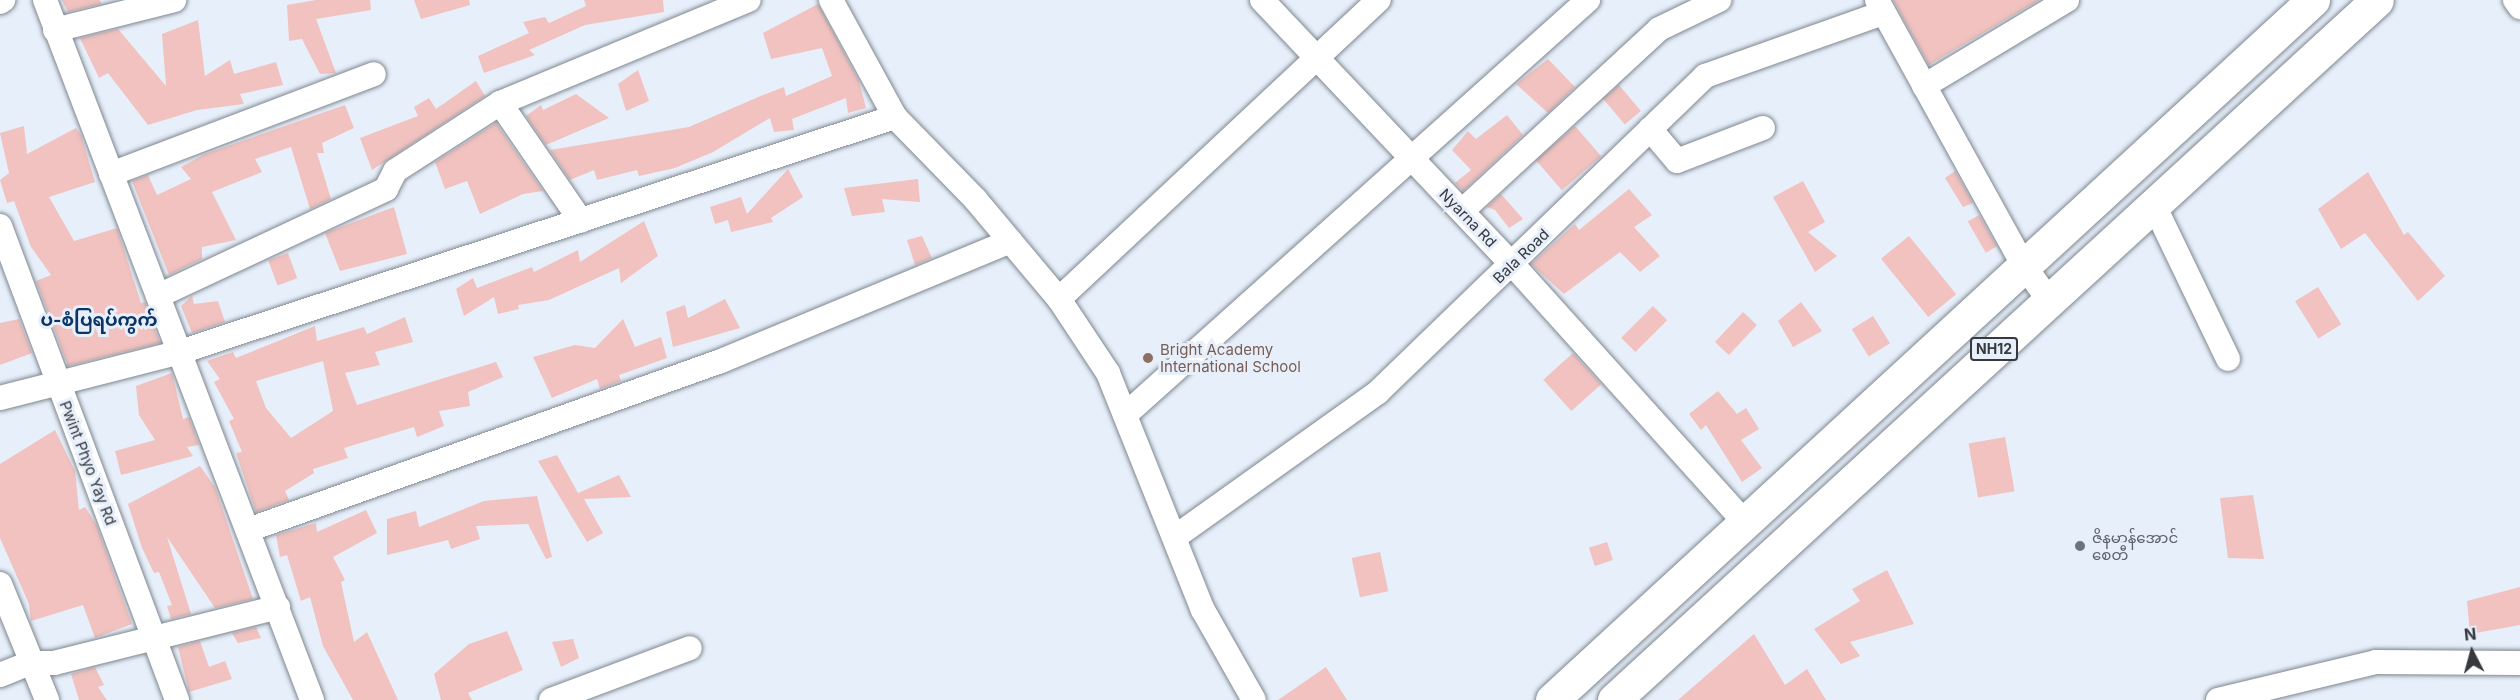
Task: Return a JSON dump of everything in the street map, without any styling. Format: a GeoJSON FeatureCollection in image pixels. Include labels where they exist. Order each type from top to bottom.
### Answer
{"type":"FeatureCollection","features":[{"type":"Feature","properties":{"kind":"highway","name":"NH12"},"geometry":{"type":"LineString","coordinates":[[1552,700],[1743,520],[2313,0]]}},
{"type":"Feature","properties":{"kind":"highway","name":"NH12"},"geometry":{"type":"LineString","coordinates":[[1614,700],[2376,0]]}},
{"type":"Feature","properties":{"kind":"highway"},"geometry":{"type":"LineString","coordinates":[[2209,94],[2236,127]]}},
{"type":"Feature","properties":{"kind":"highway"},"geometry":{"type":"LineString","coordinates":[[1839,433],[1866,468]]}},
{"type":"Feature","properties":{"kind":"highway"},"geometry":{"type":"LineString","coordinates":[[1648,610],[1677,641]]}},
{"type":"Feature","properties":{"kind":"street"},"geometry":{"type":"LineString","coordinates":[[45,0],[159,296],[177,353],[248,530],[312,700]]}},
{"type":"Feature","properties":{"kind":"street"},"geometry":{"type":"LineString","coordinates":[[55,30],[174,0]]}},
{"type":"Feature","properties":{"kind":"street"},"geometry":{"type":"LineString","coordinates":[[159,296],[386,189],[395,171],[500,103],[749,0]]}},
{"type":"Feature","properties":{"kind":"street"},"geometry":{"type":"LineString","coordinates":[[831,0],[895,117],[1010,241],[1059,299],[1108,373],[1203,610],[1254,700]]}},
{"type":"Feature","properties":{"kind":"street","name":"Nyarna Rd"},"geometry":{"type":"LineString","coordinates":[[1262,0],[1319,56],[1411,158],[1513,265],[1743,520]]}},
{"type":"Feature","properties":{"kind":"street"},"geometry":{"type":"LineString","coordinates":[[1059,299],[1379,0]]}},
{"type":"Feature","properties":{"kind":"street"},"geometry":{"type":"LineString","coordinates":[[1125,415],[1588,0]]}},
{"type":"Feature","properties":{"kind":"street"},"geometry":{"type":"LineString","coordinates":[[1462,211],[1659,29],[1719,0]]}},
{"type":"Feature","properties":{"kind":"street"},"geometry":{"type":"LineString","coordinates":[[1924,86],[2067,0]]}},
{"type":"Feature","properties":{"kind":"street"},"geometry":{"type":"LineString","coordinates":[[2515,0],[2520,7]]}},
{"type":"Feature","properties":{"kind":"street"},"geometry":{"type":"LineString","coordinates":[[1880,6],[2023,264],[2048,299]]}},
{"type":"Feature","properties":{"kind":"street","name":"Bala Road"},"geometry":{"type":"LineString","coordinates":[[1175,537],[1378,392],[1513,265],[1650,129],[1714,71],[1880,6]]}},
{"type":"Feature","properties":{"kind":"street"},"geometry":{"type":"LineString","coordinates":[[111,174],[374,74]]}},
{"type":"Feature","properties":{"kind":"street"},"geometry":{"type":"LineString","coordinates":[[500,103],[581,220]]}},
{"type":"Feature","properties":{"kind":"street"},"geometry":{"type":"LineString","coordinates":[[0,398],[177,353],[895,117]]}},
{"type":"Feature","properties":{"kind":"street"},"geometry":{"type":"LineString","coordinates":[[1650,129],[1677,161],[1763,128]]}},
{"type":"Feature","properties":{"kind":"street"},"geometry":{"type":"LineString","coordinates":[[2154,203],[2228,359]]}},
{"type":"Feature","properties":{"kind":"street","name":"Pwint Phyo Yay Rd"},"geometry":{"type":"LineString","coordinates":[[0,226],[177,700]]}},
{"type":"Feature","properties":{"kind":"street"},"geometry":{"type":"LineString","coordinates":[[248,530],[721,361],[1010,241]]}},
{"type":"Feature","properties":{"kind":"street"},"geometry":{"type":"LineString","coordinates":[[0,584],[30,663],[47,700]]}},
{"type":"Feature","properties":{"kind":"street"},"geometry":{"type":"LineString","coordinates":[[0,675],[30,663],[54,663],[278,608]]}},
{"type":"Feature","properties":{"kind":"street"},"geometry":{"type":"LineString","coordinates":[[551,700],[690,648]]}},
{"type":"Feature","properties":{"kind":"street"},"geometry":{"type":"LineString","coordinates":[[2218,700],[2376,662],[2520,663]]}},
{"type":"Feature","properties":{"kind":"building"},"geometry":{"type":"Polygon","coordinates":[[[62,0],[100,0],[101,4],[68,12],[62,0]]]}},
{"type":"Feature","properties":{"kind":"building"},"geometry":{"type":"Polygon","coordinates":[[[316,0],[370,0],[371,10],[316,19],[336,73],[320,74],[302,39],[289,41],[287,5],[316,0]]]}},
{"type":"Feature","properties":{"kind":"building"},"geometry":{"type":"Polygon","coordinates":[[[414,0],[469,0],[470,5],[421,19],[414,0]]]}},
{"type":"Feature","properties":{"kind":"building"},"geometry":{"type":"Polygon","coordinates":[[[584,0],[663,0],[664,12],[585,25],[529,50],[535,55],[484,73],[478,56],[529,33],[523,22],[545,17],[549,23],[586,6],[584,0]]]}},
{"type":"Feature","properties":{"kind":"building"},"geometry":{"type":"Polygon","coordinates":[[[1893,0],[2039,0],[1929,65],[1893,0]]]}},
{"type":"Feature","properties":{"kind":"building"},"geometry":{"type":"Polygon","coordinates":[[[818,4],[859,81],[866,108],[848,113],[846,98],[792,119],[794,130],[774,132],[770,118],[713,152],[675,168],[639,176],[637,170],[597,180],[594,170],[570,180],[550,150],[689,127],[784,87],[786,96],[832,76],[822,48],[771,59],[763,33],[818,4]]]}},
{"type":"Feature","properties":{"kind":"building"},"geometry":{"type":"Polygon","coordinates":[[[198,20],[205,76],[230,60],[234,74],[276,62],[283,85],[240,94],[244,104],[197,110],[148,125],[108,73],[99,78],[80,38],[118,29],[166,86],[162,34],[198,20]]]}},
{"type":"Feature","properties":{"kind":"building"},"geometry":{"type":"Polygon","coordinates":[[[1548,59],[1575,87],[1548,113],[1516,84],[1548,59]]]}},
{"type":"Feature","properties":{"kind":"building"},"geometry":{"type":"Polygon","coordinates":[[[638,70],[649,101],[626,111],[618,84],[638,70]]]}},
{"type":"Feature","properties":{"kind":"building"},"geometry":{"type":"Polygon","coordinates":[[[476,81],[485,96],[372,170],[360,138],[418,116],[414,107],[429,98],[436,109],[476,81]]]}},
{"type":"Feature","properties":{"kind":"building"},"geometry":{"type":"Polygon","coordinates":[[[1619,85],[1641,111],[1625,125],[1603,98],[1619,85]]]}},
{"type":"Feature","properties":{"kind":"building"},"geometry":{"type":"Polygon","coordinates":[[[576,94],[609,118],[546,145],[526,116],[541,105],[543,110],[576,94]]]}},
{"type":"Feature","properties":{"kind":"building"},"geometry":{"type":"Polygon","coordinates":[[[345,105],[354,128],[322,143],[324,153],[317,153],[331,199],[310,209],[291,147],[255,159],[262,172],[212,192],[236,240],[202,247],[202,259],[169,275],[132,181],[148,175],[157,195],[191,179],[181,167],[205,154],[345,105]]]}},
{"type":"Feature","properties":{"kind":"building"},"geometry":{"type":"Polygon","coordinates":[[[1507,115],[1523,135],[1463,191],[1455,183],[1471,170],[1452,150],[1468,131],[1476,139],[1507,115]]]}},
{"type":"Feature","properties":{"kind":"building"},"geometry":{"type":"Polygon","coordinates":[[[496,123],[543,191],[523,194],[480,214],[467,181],[445,189],[435,162],[496,123]]]}},
{"type":"Feature","properties":{"kind":"building"},"geometry":{"type":"Polygon","coordinates":[[[24,126],[27,154],[76,128],[81,135],[95,182],[49,197],[74,241],[117,228],[141,303],[145,302],[160,343],[68,366],[36,281],[51,275],[31,247],[14,201],[7,203],[0,180],[9,173],[0,133],[24,126]]]}},
{"type":"Feature","properties":{"kind":"building"},"geometry":{"type":"Polygon","coordinates":[[[1575,126],[1601,156],[1562,190],[1536,160],[1575,126]]]}},
{"type":"Feature","properties":{"kind":"building"},"geometry":{"type":"Polygon","coordinates":[[[788,169],[803,197],[771,218],[773,222],[731,232],[728,220],[715,224],[710,207],[741,197],[747,214],[788,169]]]}},
{"type":"Feature","properties":{"kind":"building"},"geometry":{"type":"Polygon","coordinates":[[[1955,171],[1973,203],[1963,207],[1945,178],[1955,171]]]}},
{"type":"Feature","properties":{"kind":"building"},"geometry":{"type":"Polygon","coordinates":[[[2368,172],[2404,235],[2408,232],[2445,276],[2418,301],[2365,233],[2341,249],[2318,209],[2368,172]]]}},
{"type":"Feature","properties":{"kind":"building"},"geometry":{"type":"Polygon","coordinates":[[[918,179],[920,202],[882,199],[885,212],[852,216],[844,188],[918,179]]]}},
{"type":"Feature","properties":{"kind":"building"},"geometry":{"type":"Polygon","coordinates":[[[1803,181],[1825,222],[1808,232],[1837,256],[1815,272],[1773,197],[1803,181]]]}},
{"type":"Feature","properties":{"kind":"building"},"geometry":{"type":"Polygon","coordinates":[[[1629,189],[1652,215],[1634,227],[1660,256],[1640,272],[1620,252],[1564,294],[1531,264],[1575,224],[1579,230],[1629,189]]]}},
{"type":"Feature","properties":{"kind":"building"},"geometry":{"type":"Polygon","coordinates":[[[1501,194],[1523,219],[1509,228],[1495,210],[1487,207],[1501,194]]]}},
{"type":"Feature","properties":{"kind":"building"},"geometry":{"type":"Polygon","coordinates":[[[394,207],[407,254],[340,271],[325,233],[394,207]]]}},
{"type":"Feature","properties":{"kind":"building"},"geometry":{"type":"Polygon","coordinates":[[[1979,215],[1997,246],[1986,253],[1968,222],[1979,215]]]}},
{"type":"Feature","properties":{"kind":"building"},"geometry":{"type":"Polygon","coordinates":[[[644,221],[658,256],[621,283],[619,268],[549,300],[518,305],[519,309],[498,314],[494,297],[464,316],[456,289],[473,278],[477,288],[532,267],[534,272],[578,250],[580,262],[644,221]]]}},
{"type":"Feature","properties":{"kind":"building"},"geometry":{"type":"Polygon","coordinates":[[[922,236],[932,258],[915,265],[907,240],[922,236]]]}},
{"type":"Feature","properties":{"kind":"building"},"geometry":{"type":"Polygon","coordinates":[[[1909,236],[1956,294],[1928,317],[1881,259],[1909,236]]]}},
{"type":"Feature","properties":{"kind":"building"},"geometry":{"type":"Polygon","coordinates":[[[288,253],[297,278],[278,286],[268,260],[288,253]]]}},
{"type":"Feature","properties":{"kind":"building"},"geometry":{"type":"Polygon","coordinates":[[[2318,287],[2341,324],[2318,339],[2295,301],[2318,287]]]}},
{"type":"Feature","properties":{"kind":"building"},"geometry":{"type":"Polygon","coordinates":[[[192,296],[194,304],[218,301],[225,322],[192,333],[181,306],[192,296]]]}},
{"type":"Feature","properties":{"kind":"building"},"geometry":{"type":"Polygon","coordinates":[[[725,299],[740,328],[673,347],[666,312],[685,305],[688,318],[725,299]]]}},
{"type":"Feature","properties":{"kind":"building"},"geometry":{"type":"Polygon","coordinates":[[[1801,302],[1822,331],[1793,347],[1778,321],[1801,302]]]}},
{"type":"Feature","properties":{"kind":"building"},"geometry":{"type":"Polygon","coordinates":[[[1653,306],[1667,320],[1635,352],[1621,338],[1653,306]]]}},
{"type":"Feature","properties":{"kind":"building"},"geometry":{"type":"Polygon","coordinates":[[[1743,312],[1757,325],[1729,355],[1715,342],[1743,312]]]}},
{"type":"Feature","properties":{"kind":"building"},"geometry":{"type":"Polygon","coordinates":[[[1873,316],[1890,343],[1869,356],[1852,329],[1873,316]]]}},
{"type":"Feature","properties":{"kind":"building"},"geometry":{"type":"Polygon","coordinates":[[[405,317],[413,342],[375,352],[380,365],[345,373],[357,405],[496,362],[503,377],[468,392],[470,406],[439,411],[444,426],[417,437],[414,427],[344,448],[348,458],[313,469],[314,473],[285,491],[289,500],[256,512],[236,453],[242,452],[229,421],[234,419],[214,382],[220,379],[207,361],[233,352],[236,358],[315,326],[317,341],[364,327],[367,334],[405,317]],[[323,361],[256,381],[266,408],[291,438],[333,411],[323,361]]]}},
{"type":"Feature","properties":{"kind":"building"},"geometry":{"type":"Polygon","coordinates":[[[19,319],[32,353],[0,365],[0,323],[19,319]]]}},
{"type":"Feature","properties":{"kind":"building"},"geometry":{"type":"Polygon","coordinates":[[[623,319],[635,347],[661,337],[667,358],[619,375],[621,381],[600,389],[597,379],[552,398],[533,357],[575,345],[595,348],[623,319]]]}},
{"type":"Feature","properties":{"kind":"building"},"geometry":{"type":"Polygon","coordinates":[[[1573,353],[1601,384],[1571,411],[1543,380],[1573,353]]]}},
{"type":"Feature","properties":{"kind":"building"},"geometry":{"type":"Polygon","coordinates":[[[172,373],[183,419],[189,417],[199,445],[187,447],[193,456],[121,475],[115,451],[155,440],[139,415],[136,386],[172,373]]]}},
{"type":"Feature","properties":{"kind":"building"},"geometry":{"type":"Polygon","coordinates":[[[1718,391],[1737,414],[1746,408],[1759,429],[1741,440],[1762,468],[1742,482],[1706,425],[1701,430],[1689,414],[1718,391]]]}},
{"type":"Feature","properties":{"kind":"building"},"geometry":{"type":"Polygon","coordinates":[[[55,430],[75,471],[79,510],[85,507],[97,526],[132,624],[95,638],[83,605],[31,621],[29,604],[0,538],[0,464],[55,430]]]}},
{"type":"Feature","properties":{"kind":"building"},"geometry":{"type":"Polygon","coordinates":[[[2005,437],[2015,491],[1978,498],[1969,443],[2005,437]]]}},
{"type":"Feature","properties":{"kind":"building"},"geometry":{"type":"Polygon","coordinates":[[[557,455],[578,493],[619,475],[631,497],[584,499],[603,533],[587,542],[538,461],[557,455]]]}},
{"type":"Feature","properties":{"kind":"building"},"geometry":{"type":"Polygon","coordinates":[[[200,466],[215,487],[253,599],[215,608],[167,537],[191,614],[171,619],[167,606],[172,605],[159,572],[154,573],[142,548],[128,504],[200,466]]]}},
{"type":"Feature","properties":{"kind":"building"},"geometry":{"type":"Polygon","coordinates":[[[2253,495],[2264,559],[2228,558],[2220,498],[2253,495]]]}},
{"type":"Feature","properties":{"kind":"building"},"geometry":{"type":"Polygon","coordinates":[[[537,496],[552,557],[546,559],[528,524],[476,526],[480,539],[451,549],[448,540],[387,555],[387,519],[416,511],[419,527],[484,501],[537,496]]]}},
{"type":"Feature","properties":{"kind":"building"},"geometry":{"type":"Polygon","coordinates":[[[366,510],[377,533],[333,557],[345,580],[341,582],[354,642],[367,632],[398,700],[353,700],[323,646],[310,597],[301,601],[287,555],[280,557],[276,535],[316,523],[317,532],[366,510]]]}},
{"type":"Feature","properties":{"kind":"building"},"geometry":{"type":"Polygon","coordinates":[[[1607,542],[1613,560],[1595,566],[1589,548],[1607,542]]]}},
{"type":"Feature","properties":{"kind":"building"},"geometry":{"type":"Polygon","coordinates":[[[1380,552],[1388,591],[1360,597],[1352,558],[1380,552]]]}},
{"type":"Feature","properties":{"kind":"building"},"geometry":{"type":"Polygon","coordinates":[[[1887,570],[1914,624],[1850,642],[1860,656],[1841,664],[1814,629],[1860,601],[1852,589],[1887,570]]]}},
{"type":"Feature","properties":{"kind":"building"},"geometry":{"type":"Polygon","coordinates":[[[2520,587],[2520,625],[2470,634],[2467,601],[2520,587]]]}},
{"type":"Feature","properties":{"kind":"building"},"geometry":{"type":"Polygon","coordinates":[[[256,627],[261,638],[238,643],[232,633],[256,627]]]}},
{"type":"Feature","properties":{"kind":"building"},"geometry":{"type":"Polygon","coordinates":[[[507,631],[523,670],[468,693],[472,700],[441,700],[434,674],[469,644],[507,631]]]}},
{"type":"Feature","properties":{"kind":"building"},"geometry":{"type":"Polygon","coordinates":[[[1754,634],[1785,685],[1807,669],[1826,700],[1678,700],[1754,634]]]}},
{"type":"Feature","properties":{"kind":"building"},"geometry":{"type":"Polygon","coordinates":[[[573,639],[579,658],[561,667],[552,642],[573,639]]]}},
{"type":"Feature","properties":{"kind":"building"},"geometry":{"type":"Polygon","coordinates":[[[200,641],[209,667],[225,661],[232,679],[189,692],[178,647],[200,641]]]}},
{"type":"Feature","properties":{"kind":"building"},"geometry":{"type":"Polygon","coordinates":[[[95,667],[104,685],[98,687],[107,700],[79,700],[71,674],[95,667]]]}},
{"type":"Feature","properties":{"kind":"building"},"geometry":{"type":"Polygon","coordinates":[[[1326,667],[1347,700],[1278,700],[1326,667]]]}},
{"type":"Feature","properties":{"kind":"place","name":"Bright Academy International School"},"geometry":{"type":"Point","coordinates":[1148,358]}},
{"type":"Feature","properties":{"kind":"place","name":"ဇိနမာန်အောင် စေတီ"},"geometry":{"type":"Point","coordinates":[2080,546]}},
{"type":"Feature","properties":{"kind":"district","name":"ပ-စံပြရပ်ကွက်"},"geometry":{"type":"Point","coordinates":[99,320]}}]}
